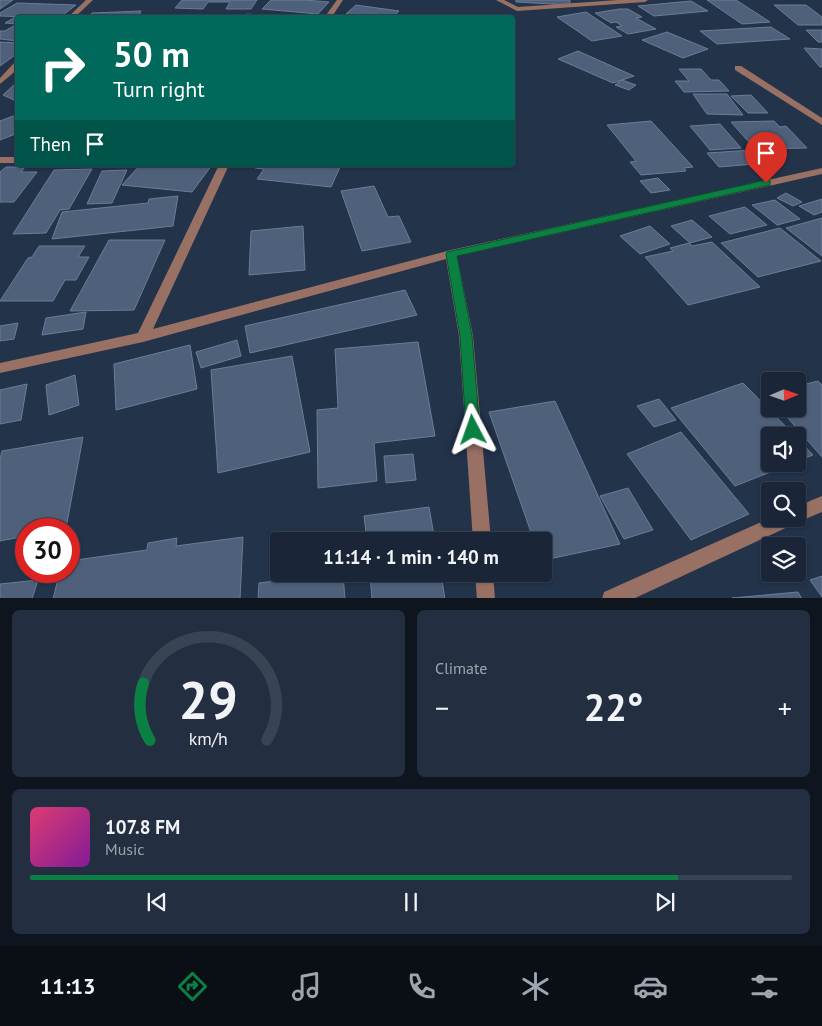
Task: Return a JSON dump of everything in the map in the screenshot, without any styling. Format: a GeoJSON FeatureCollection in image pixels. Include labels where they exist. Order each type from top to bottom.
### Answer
{"type":"FeatureCollection","features":[{"type":"Feature","properties":{"kind":"street"},"geometry":{"type":"LineString","coordinates":[[73,15],[90,0]]}},
{"type":"Feature","properties":{"kind":"street"},"geometry":{"type":"LineString","coordinates":[[329,15],[340,0]]}},
{"type":"Feature","properties":{"kind":"street"},"geometry":{"type":"LineString","coordinates":[[499,0],[518,9],[587,6],[646,0]]}},
{"type":"Feature","properties":{"kind":"street"},"geometry":{"type":"LineString","coordinates":[[0,82],[15,67]]}},
{"type":"Feature","properties":{"kind":"street"},"geometry":{"type":"LineString","coordinates":[[738,68],[822,122]]}},
{"type":"Feature","properties":{"kind":"street"},"geometry":{"type":"LineString","coordinates":[[0,160],[15,160]]}},
{"type":"Feature","properties":{"kind":"street"},"geometry":{"type":"LineString","coordinates":[[143,337],[223,167]]}},
{"type":"Feature","properties":{"kind":"street"},"geometry":{"type":"LineString","coordinates":[[0,368],[143,337],[451,254],[822,171]]}},
{"type":"Feature","properties":{"kind":"street"},"geometry":{"type":"LineString","coordinates":[[451,254],[466,336],[481,532]]}},
{"type":"Feature","properties":{"kind":"street"},"geometry":{"type":"LineString","coordinates":[[806,511],[822,504]]}},
{"type":"Feature","properties":{"kind":"street"},"geometry":{"type":"LineString","coordinates":[[610,598],[768,527]]}},
{"type":"Feature","properties":{"kind":"street"},"geometry":{"type":"LineString","coordinates":[[485,582],[486,598]]}},
{"type":"Feature","properties":{"kind":"building"},"geometry":{"type":"Polygon","coordinates":[[[0,0],[13,0],[0,9],[0,0]]]}},
{"type":"Feature","properties":{"kind":"building"},"geometry":{"type":"Polygon","coordinates":[[[182,0],[257,0],[251,9],[226,9],[230,2],[208,2],[203,9],[175,8],[182,0]]]}},
{"type":"Feature","properties":{"kind":"building"},"geometry":{"type":"Polygon","coordinates":[[[271,0],[329,2],[318,14],[262,9],[271,0]]]}},
{"type":"Feature","properties":{"kind":"building"},"geometry":{"type":"Polygon","coordinates":[[[516,0],[570,0],[570,5],[516,2],[516,0]]]}},
{"type":"Feature","properties":{"kind":"building"},"geometry":{"type":"Polygon","coordinates":[[[707,0],[736,0],[770,22],[742,24],[707,0]]]}},
{"type":"Feature","properties":{"kind":"building"},"geometry":{"type":"Polygon","coordinates":[[[691,1],[708,11],[654,16],[638,6],[691,1]]]}},
{"type":"Feature","properties":{"kind":"building"},"geometry":{"type":"Polygon","coordinates":[[[17,3],[76,5],[63,15],[15,15],[15,17],[0,16],[0,13],[17,3]]]}},
{"type":"Feature","properties":{"kind":"building"},"geometry":{"type":"Polygon","coordinates":[[[356,5],[399,11],[395,15],[346,14],[356,5]]]}},
{"type":"Feature","properties":{"kind":"building"},"geometry":{"type":"Polygon","coordinates":[[[774,5],[806,5],[822,17],[822,25],[798,25],[774,5]]]}},
{"type":"Feature","properties":{"kind":"building"},"geometry":{"type":"Polygon","coordinates":[[[628,9],[642,17],[636,18],[656,29],[628,34],[616,27],[622,26],[616,22],[611,23],[595,13],[628,9]]]}},
{"type":"Feature","properties":{"kind":"building"},"geometry":{"type":"Polygon","coordinates":[[[141,11],[139,15],[90,15],[92,13],[141,11]]]}},
{"type":"Feature","properties":{"kind":"building"},"geometry":{"type":"Polygon","coordinates":[[[586,12],[622,36],[592,41],[557,17],[586,12]]]}},
{"type":"Feature","properties":{"kind":"building"},"geometry":{"type":"Polygon","coordinates":[[[14,18],[15,18],[15,24],[5,23],[14,18]]]}},
{"type":"Feature","properties":{"kind":"building"},"geometry":{"type":"Polygon","coordinates":[[[15,25],[15,41],[0,39],[0,31],[5,31],[15,25]]]}},
{"type":"Feature","properties":{"kind":"building"},"geometry":{"type":"Polygon","coordinates":[[[771,27],[790,39],[717,44],[700,31],[771,27]]]}},
{"type":"Feature","properties":{"kind":"building"},"geometry":{"type":"Polygon","coordinates":[[[806,30],[822,30],[822,42],[818,42],[806,30]]]}},
{"type":"Feature","properties":{"kind":"building"},"geometry":{"type":"Polygon","coordinates":[[[667,32],[708,49],[683,58],[642,40],[667,32]]]}},
{"type":"Feature","properties":{"kind":"building"},"geometry":{"type":"Polygon","coordinates":[[[0,42],[15,43],[15,55],[0,66],[0,42]]]}},
{"type":"Feature","properties":{"kind":"building"},"geometry":{"type":"Polygon","coordinates":[[[804,48],[822,49],[822,67],[820,67],[804,48]]]}},
{"type":"Feature","properties":{"kind":"building"},"geometry":{"type":"Polygon","coordinates":[[[578,51],[634,76],[613,83],[558,59],[578,51]]]}},
{"type":"Feature","properties":{"kind":"building"},"geometry":{"type":"Polygon","coordinates":[[[679,69],[701,69],[711,80],[719,80],[729,91],[684,92],[675,81],[689,81],[679,69]]]}},
{"type":"Feature","properties":{"kind":"building"},"geometry":{"type":"Polygon","coordinates":[[[622,80],[636,85],[629,90],[615,85],[622,80]]]}},
{"type":"Feature","properties":{"kind":"building"},"geometry":{"type":"Polygon","coordinates":[[[15,84],[15,101],[3,95],[15,84]]]}},
{"type":"Feature","properties":{"kind":"building"},"geometry":{"type":"Polygon","coordinates":[[[693,94],[727,94],[743,115],[707,114],[693,94]]]}},
{"type":"Feature","properties":{"kind":"building"},"geometry":{"type":"Polygon","coordinates":[[[751,95],[768,113],[748,113],[731,96],[751,95]]]}},
{"type":"Feature","properties":{"kind":"building"},"geometry":{"type":"Polygon","coordinates":[[[15,115],[15,134],[0,140],[0,121],[15,115]]]}},
{"type":"Feature","properties":{"kind":"building"},"geometry":{"type":"Polygon","coordinates":[[[651,121],[693,167],[684,168],[686,171],[641,175],[630,162],[636,161],[607,125],[651,121]]]}},
{"type":"Feature","properties":{"kind":"building"},"geometry":{"type":"Polygon","coordinates":[[[774,121],[780,127],[786,126],[807,148],[755,149],[731,122],[774,121]]]}},
{"type":"Feature","properties":{"kind":"building"},"geometry":{"type":"Polygon","coordinates":[[[720,124],[741,148],[710,150],[690,126],[720,124]]]}},
{"type":"Feature","properties":{"kind":"building"},"geometry":{"type":"Polygon","coordinates":[[[753,150],[766,163],[719,167],[707,153],[753,150]]]}},
{"type":"Feature","properties":{"kind":"building"},"geometry":{"type":"Polygon","coordinates":[[[6,167],[25,167],[21,172],[37,172],[14,202],[0,202],[0,172],[6,167]]]}},
{"type":"Feature","properties":{"kind":"building"},"geometry":{"type":"Polygon","coordinates":[[[138,167],[211,167],[192,192],[122,185],[138,167]]]}},
{"type":"Feature","properties":{"kind":"building"},"geometry":{"type":"Polygon","coordinates":[[[340,167],[331,187],[257,179],[264,169],[255,168],[340,167]]]}},
{"type":"Feature","properties":{"kind":"building"},"geometry":{"type":"Polygon","coordinates":[[[92,169],[69,209],[60,210],[46,233],[13,234],[54,170],[92,169]]]}},
{"type":"Feature","properties":{"kind":"building"},"geometry":{"type":"Polygon","coordinates":[[[127,170],[112,203],[87,204],[102,171],[127,170]]]}},
{"type":"Feature","properties":{"kind":"building"},"geometry":{"type":"Polygon","coordinates":[[[658,178],[670,190],[651,193],[640,181],[658,178]]]}},
{"type":"Feature","properties":{"kind":"building"},"geometry":{"type":"Polygon","coordinates":[[[374,186],[388,217],[399,216],[411,242],[362,251],[341,191],[374,186]]]}},
{"type":"Feature","properties":{"kind":"building"},"geometry":{"type":"Polygon","coordinates":[[[786,193],[802,202],[793,206],[777,198],[786,193]]]}},
{"type":"Feature","properties":{"kind":"building"},"geometry":{"type":"Polygon","coordinates":[[[178,196],[173,226],[52,239],[62,212],[148,203],[149,199],[178,196]]]}},
{"type":"Feature","properties":{"kind":"building"},"geometry":{"type":"Polygon","coordinates":[[[822,199],[822,212],[814,215],[799,206],[822,199]]]}},
{"type":"Feature","properties":{"kind":"building"},"geometry":{"type":"Polygon","coordinates":[[[775,200],[800,219],[777,225],[752,205],[775,200]]]}},
{"type":"Feature","properties":{"kind":"building"},"geometry":{"type":"Polygon","coordinates":[[[745,207],[767,225],[730,234],[709,216],[745,207]]]}},
{"type":"Feature","properties":{"kind":"building"},"geometry":{"type":"Polygon","coordinates":[[[822,218],[822,256],[786,228],[822,218]]]}},
{"type":"Feature","properties":{"kind":"building"},"geometry":{"type":"Polygon","coordinates":[[[692,220],[712,237],[690,243],[671,226],[692,220]]]}},
{"type":"Feature","properties":{"kind":"building"},"geometry":{"type":"Polygon","coordinates":[[[303,226],[305,270],[249,275],[251,231],[303,226]]]}},
{"type":"Feature","properties":{"kind":"building"},"geometry":{"type":"Polygon","coordinates":[[[650,226],[670,244],[640,254],[620,236],[650,226]]]}},
{"type":"Feature","properties":{"kind":"building"},"geometry":{"type":"Polygon","coordinates":[[[780,228],[821,261],[758,277],[721,243],[780,228]]]}},
{"type":"Feature","properties":{"kind":"building"},"geometry":{"type":"Polygon","coordinates":[[[109,240],[165,240],[134,310],[70,311],[109,240]]]}},
{"type":"Feature","properties":{"kind":"building"},"geometry":{"type":"Polygon","coordinates":[[[712,242],[760,287],[688,305],[645,257],[673,251],[670,248],[689,243],[692,246],[712,242]]]}},
{"type":"Feature","properties":{"kind":"building"},"geometry":{"type":"Polygon","coordinates":[[[39,246],[85,246],[78,257],[89,257],[76,280],[65,280],[53,301],[0,301],[28,258],[32,257],[39,246]]]}},
{"type":"Feature","properties":{"kind":"building"},"geometry":{"type":"Polygon","coordinates":[[[405,290],[417,315],[250,353],[245,326],[405,290]]]}},
{"type":"Feature","properties":{"kind":"building"},"geometry":{"type":"Polygon","coordinates":[[[86,312],[83,329],[42,335],[46,318],[86,312]]]}},
{"type":"Feature","properties":{"kind":"building"},"geometry":{"type":"Polygon","coordinates":[[[18,323],[14,339],[0,341],[0,326],[18,323]]]}},
{"type":"Feature","properties":{"kind":"building"},"geometry":{"type":"Polygon","coordinates":[[[237,340],[241,356],[201,368],[196,352],[237,340]]]}},
{"type":"Feature","properties":{"kind":"building"},"geometry":{"type":"Polygon","coordinates":[[[418,342],[435,436],[374,443],[377,481],[318,488],[317,410],[338,408],[335,349],[418,342]]]}},
{"type":"Feature","properties":{"kind":"building"},"geometry":{"type":"Polygon","coordinates":[[[190,345],[197,389],[116,410],[114,364],[190,345]]]}},
{"type":"Feature","properties":{"kind":"building"},"geometry":{"type":"Polygon","coordinates":[[[292,356],[310,452],[218,473],[211,370],[292,356]]]}},
{"type":"Feature","properties":{"kind":"building"},"geometry":{"type":"Polygon","coordinates":[[[75,375],[79,405],[49,415],[46,385],[75,375]]]}},
{"type":"Feature","properties":{"kind":"building"},"geometry":{"type":"Polygon","coordinates":[[[818,381],[822,385],[822,457],[806,439],[806,427],[796,427],[788,418],[806,418],[806,384],[818,381]]]}},
{"type":"Feature","properties":{"kind":"building"},"geometry":{"type":"Polygon","coordinates":[[[743,383],[761,401],[761,418],[777,418],[786,427],[761,427],[761,472],[771,472],[735,486],[671,408],[743,383]]]}},
{"type":"Feature","properties":{"kind":"building"},"geometry":{"type":"Polygon","coordinates":[[[27,384],[21,420],[0,424],[0,390],[27,384]]]}},
{"type":"Feature","properties":{"kind":"building"},"geometry":{"type":"Polygon","coordinates":[[[659,399],[676,420],[654,427],[637,406],[659,399]]]}},
{"type":"Feature","properties":{"kind":"building"},"geometry":{"type":"Polygon","coordinates":[[[555,401],[620,544],[552,558],[552,532],[531,532],[489,412],[555,401]]]}},
{"type":"Feature","properties":{"kind":"building"},"geometry":{"type":"Polygon","coordinates":[[[681,432],[749,514],[691,540],[627,454],[681,432]]]}},
{"type":"Feature","properties":{"kind":"building"},"geometry":{"type":"Polygon","coordinates":[[[83,437],[68,518],[15,518],[15,538],[0,541],[0,459],[2,451],[83,437]]]}},
{"type":"Feature","properties":{"kind":"building"},"geometry":{"type":"Polygon","coordinates":[[[806,448],[813,455],[806,458],[806,448]]]}},
{"type":"Feature","properties":{"kind":"building"},"geometry":{"type":"Polygon","coordinates":[[[413,454],[416,480],[386,483],[384,456],[413,454]]]}},
{"type":"Feature","properties":{"kind":"building"},"geometry":{"type":"Polygon","coordinates":[[[628,488],[653,530],[624,539],[600,496],[628,488]]]}},
{"type":"Feature","properties":{"kind":"building"},"geometry":{"type":"Polygon","coordinates":[[[429,507],[433,532],[366,532],[364,516],[429,507]]]}},
{"type":"Feature","properties":{"kind":"building"},"geometry":{"type":"Polygon","coordinates":[[[243,537],[240,598],[53,598],[57,583],[80,583],[80,559],[147,550],[148,543],[177,538],[176,546],[243,537]]]}},
{"type":"Feature","properties":{"kind":"building"},"geometry":{"type":"Polygon","coordinates":[[[822,576],[822,597],[810,580],[822,576]]]}},
{"type":"Feature","properties":{"kind":"building"},"geometry":{"type":"Polygon","coordinates":[[[344,582],[345,598],[258,598],[259,583],[344,582]]]}},
{"type":"Feature","properties":{"kind":"building"},"geometry":{"type":"Polygon","coordinates":[[[371,582],[442,582],[445,598],[372,598],[371,582]]]}},
{"type":"Feature","properties":{"kind":"building"},"geometry":{"type":"Polygon","coordinates":[[[37,583],[32,598],[0,598],[0,584],[37,583]]]}},
{"type":"Feature","properties":{"kind":"building"},"geometry":{"type":"Polygon","coordinates":[[[798,592],[801,598],[732,598],[798,592]]]}},
{"type":"Feature","properties":{"kind":"route"},"geometry":{"type":"LineString","coordinates":[[473,430],[466,336],[451,254],[766,183]]}}]}
